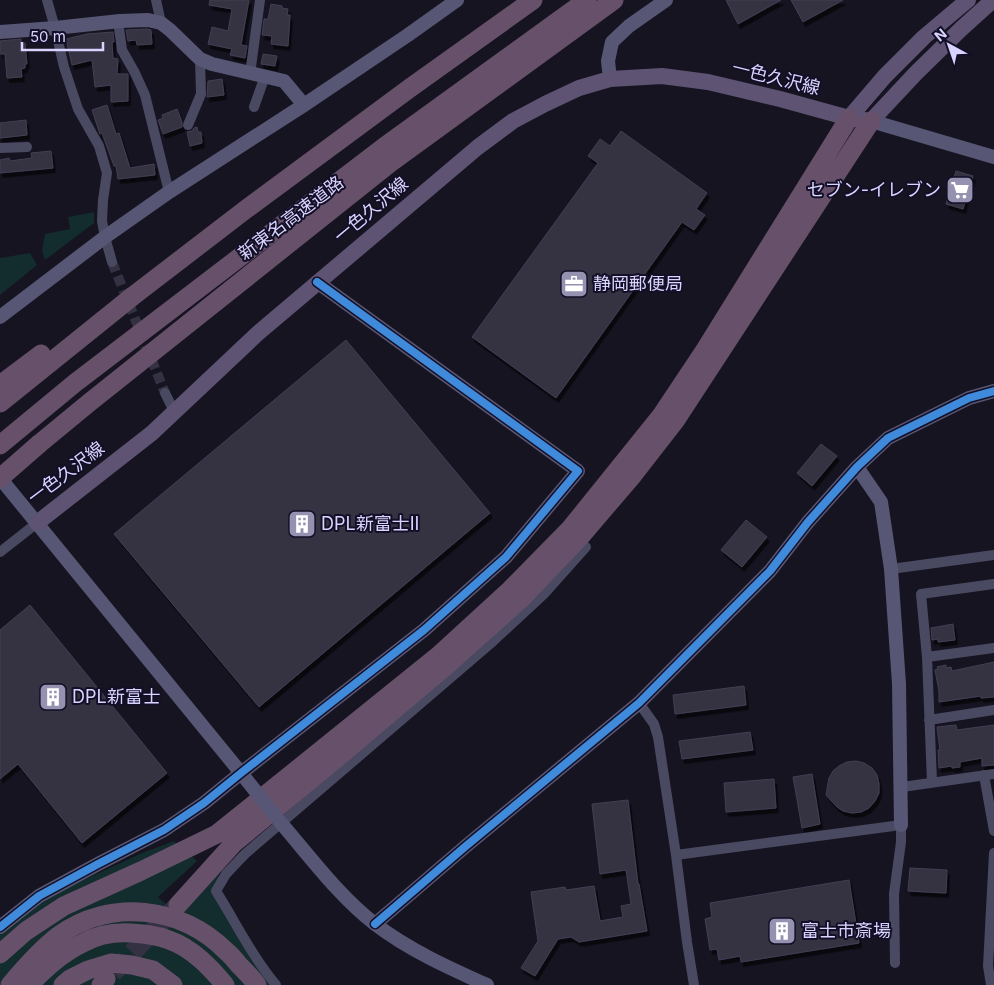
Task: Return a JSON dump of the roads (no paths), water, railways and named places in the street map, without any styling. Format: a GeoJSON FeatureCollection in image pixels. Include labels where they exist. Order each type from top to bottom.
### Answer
{"type":"FeatureCollection","features":[{"type":"Feature","properties":{"kind":"highway","name":"新東名高速道路"},"geometry":{"type":"LineString","coordinates":[[0,403],[133,296],[245,210],[533,0]]}},
{"type":"Feature","properties":{"kind":"highway","name":"新東名高速道路"},"geometry":{"type":"LineString","coordinates":[[0,445],[74,383],[384,147],[587,0]]}},
{"type":"Feature","properties":{"kind":"highway"},"geometry":{"type":"LineString","coordinates":[[0,478],[106,390],[390,162],[614,0]]}},
{"type":"Feature","properties":{"kind":"highway"},"geometry":{"type":"LineString","coordinates":[[0,954],[26,931],[64,906],[217,834],[438,656],[510,590],[570,529],[661,416],[706,350],[849,118]]}},
{"type":"Feature","properties":{"kind":"highway"},"geometry":{"type":"LineString","coordinates":[[178,905],[234,843],[447,665],[515,604],[580,537],[633,475],[675,421],[870,121]]}},
{"type":"Feature","properties":{"kind":"highway"},"geometry":{"type":"LineString","coordinates":[[0,385],[111,302],[245,210]]}},
{"type":"Feature","properties":{"kind":"highway"},"geometry":{"type":"LineString","coordinates":[[10,985],[24,968],[59,935],[80,923],[101,915],[136,911],[171,918],[194,927],[226,950],[257,985]]}},
{"type":"Feature","properties":{"kind":"highway"},"geometry":{"type":"LineString","coordinates":[[29,985],[64,954],[85,942],[106,934],[124,933],[146,934],[169,940],[191,952],[211,968],[225,985]]}},
{"type":"Feature","properties":{"kind":"highway"},"geometry":{"type":"LineString","coordinates":[[44,985],[69,962],[89,951],[108,944],[128,943],[147,944],[167,950],[186,960],[201,972],[212,985]]}},
{"type":"Feature","properties":{"kind":"highway"},"geometry":{"type":"LineString","coordinates":[[63,985],[70,979],[88,970],[111,963],[153,970],[173,985]]}},
{"type":"Feature","properties":{"kind":"main road"},"geometry":{"type":"LineString","coordinates":[[849,118],[885,76],[924,37],[968,0]]}},
{"type":"Feature","properties":{"kind":"main road"},"geometry":{"type":"LineString","coordinates":[[870,121],[916,73],[994,0]]}},
{"type":"Feature","properties":{"kind":"main road","name":"一色久沢線"},"geometry":{"type":"LineString","coordinates":[[37,523],[152,433],[257,334],[478,147],[514,121],[544,104],[579,88],[610,79],[662,76],[708,82],[849,118],[870,121]]}},
{"type":"Feature","properties":{"kind":"street"},"geometry":{"type":"LineString","coordinates":[[47,0],[64,67],[78,109],[99,146],[107,173],[102,200],[102,221],[112,262]]}},
{"type":"Feature","properties":{"kind":"street"},"geometry":{"type":"LineString","coordinates":[[156,0],[161,23]]}},
{"type":"Feature","properties":{"kind":"street"},"geometry":{"type":"LineString","coordinates":[[250,74],[260,0]]}},
{"type":"Feature","properties":{"kind":"street"},"geometry":{"type":"LineString","coordinates":[[0,317],[105,237],[169,192],[304,105],[458,0]]}},
{"type":"Feature","properties":{"kind":"street"},"geometry":{"type":"LineString","coordinates":[[610,79],[608,61],[612,42],[629,26],[666,0]]}},
{"type":"Feature","properties":{"kind":"street"},"geometry":{"type":"LineString","coordinates":[[0,32],[118,21],[148,20],[161,23],[200,59],[250,74],[284,81],[304,105]]}},
{"type":"Feature","properties":{"kind":"street"},"geometry":{"type":"LineString","coordinates":[[118,21],[122,50],[145,95],[169,192]]}},
{"type":"Feature","properties":{"kind":"street"},"geometry":{"type":"LineString","coordinates":[[188,125],[201,94],[200,59]]}},
{"type":"Feature","properties":{"kind":"street"},"geometry":{"type":"LineString","coordinates":[[254,107],[265,76]]}},
{"type":"Feature","properties":{"kind":"street"},"geometry":{"type":"LineString","coordinates":[[870,121],[994,157]]}},
{"type":"Feature","properties":{"kind":"street"},"geometry":{"type":"LineString","coordinates":[[0,148],[27,146]]}},
{"type":"Feature","properties":{"kind":"street"},"geometry":{"type":"LineString","coordinates":[[0,927],[39,896],[164,830],[204,803],[424,630],[506,556],[578,471],[317,282]]}},
{"type":"Feature","properties":{"kind":"street"},"geometry":{"type":"LineString","coordinates":[[375,924],[466,846],[640,703],[770,571],[808,522],[857,467],[888,438],[969,398],[994,392]]}},
{"type":"Feature","properties":{"kind":"street"},"geometry":{"type":"LineString","coordinates":[[165,393],[174,411]]}},
{"type":"Feature","properties":{"kind":"street"},"geometry":{"type":"LineString","coordinates":[[857,467],[881,502],[891,569],[899,684],[902,787],[901,842],[894,894],[895,963]]}},
{"type":"Feature","properties":{"kind":"street","name":"一色久沢線"},"geometry":{"type":"LineString","coordinates":[[0,478],[37,523]]}},
{"type":"Feature","properties":{"kind":"street"},"geometry":{"type":"LineString","coordinates":[[0,552],[37,523],[281,823],[340,892],[375,924],[411,948],[442,965],[487,985]]}},
{"type":"Feature","properties":{"kind":"street"},"geometry":{"type":"LineString","coordinates":[[276,985],[246,943],[216,891],[226,874],[245,854],[490,644],[545,593],[586,547]]}},
{"type":"Feature","properties":{"kind":"street"},"geometry":{"type":"LineString","coordinates":[[891,569],[994,554]]}},
{"type":"Feature","properties":{"kind":"street"},"geometry":{"type":"LineString","coordinates":[[932,782],[921,594],[994,584]]}},
{"type":"Feature","properties":{"kind":"street"},"geometry":{"type":"LineString","coordinates":[[926,657],[994,648]]}},
{"type":"Feature","properties":{"kind":"street"},"geometry":{"type":"LineString","coordinates":[[640,703],[654,724],[658,738],[694,985]]}},
{"type":"Feature","properties":{"kind":"street"},"geometry":{"type":"LineString","coordinates":[[929,720],[994,710]]}},
{"type":"Feature","properties":{"kind":"street"},"geometry":{"type":"LineString","coordinates":[[902,787],[989,775],[994,831]]}},
{"type":"Feature","properties":{"kind":"street"},"geometry":{"type":"LineString","coordinates":[[676,856],[901,825]]}},
{"type":"Feature","properties":{"kind":"street"},"geometry":{"type":"LineString","coordinates":[[991,985],[994,853]]}},
{"type":"Feature","properties":{"kind":"tunnel"},"geometry":{"type":"LineString","coordinates":[[112,262],[165,393]]}},
{"type":"Feature","properties":{"kind":"tunnel"},"geometry":{"type":"LineString","coordinates":[[113,973],[177,906]]}},
{"type":"Feature","properties":{"kind":"place","name":"セブン-イレブン"},"geometry":{"type":"Point","coordinates":[960,190]}},
{"type":"Feature","properties":{"kind":"place","name":"静岡郵便局"},"geometry":{"type":"Point","coordinates":[574,284]}},
{"type":"Feature","properties":{"kind":"place","name":"DPL新富士II"},"geometry":{"type":"Point","coordinates":[302,524]}},
{"type":"Feature","properties":{"kind":"place","name":"DPL新富士"},"geometry":{"type":"Point","coordinates":[53,697]}},
{"type":"Feature","properties":{"kind":"place","name":"富士市斎場"},"geometry":{"type":"Point","coordinates":[782,931]}}]}
